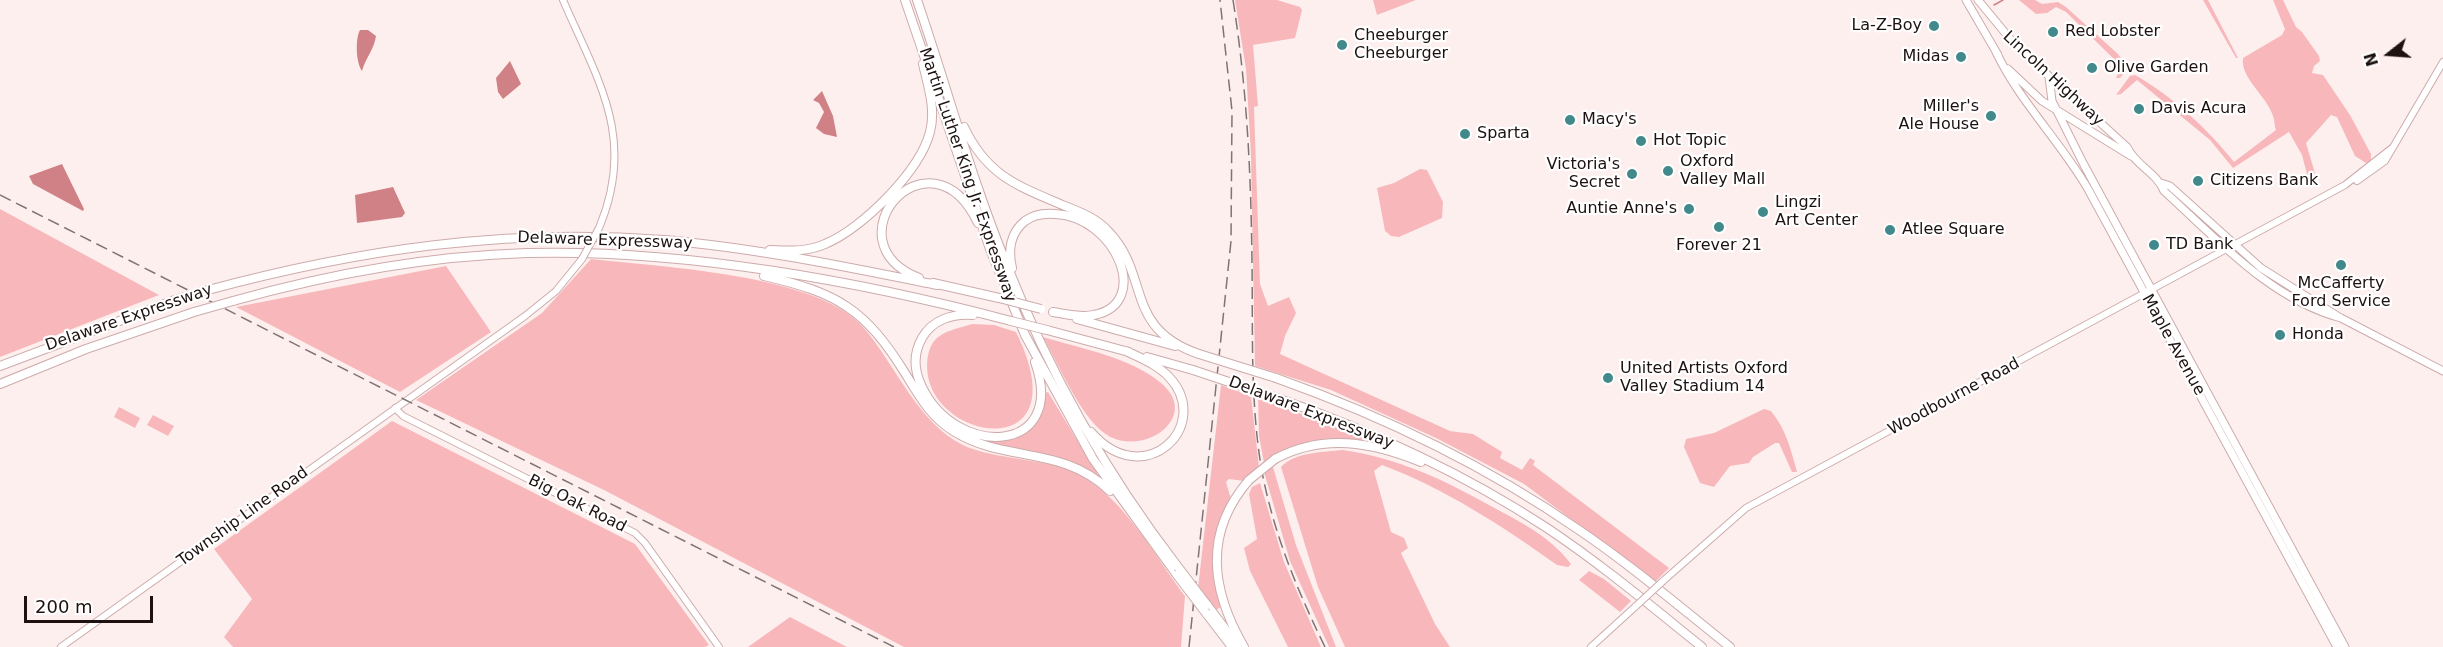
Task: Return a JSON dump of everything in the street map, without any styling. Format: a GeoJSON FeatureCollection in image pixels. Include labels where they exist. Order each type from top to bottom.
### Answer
{"type":"FeatureCollection","features":[{"type":"Feature","properties":{"kind":"highway","name":"Martin Luther King Jr. Expressway"},"geometry":{"type":"LineString","coordinates":[[905,0],[990,249],[1025,335],[1075,429],[1124,504],[1178,571]]}},
{"type":"Feature","properties":{"kind":"highway","name":"Martin Luther King Jr. Expressway"},"geometry":{"type":"LineString","coordinates":[[917,0],[998,243],[1040,341],[1078,413],[1130,501],[1233,647]]}},
{"type":"Feature","properties":{"kind":"highway"},"geometry":{"type":"LineString","coordinates":[[728,248],[795,251],[825,244],[842,235],[870,212],[909,172],[925,146],[932,118],[930,95],[915,30]]}},
{"type":"Feature","properties":{"kind":"highway"},"geometry":{"type":"LineString","coordinates":[[949,93],[972,144],[991,168],[1014,184],[1091,218],[1111,234],[1123,254],[1143,307],[1152,324],[1168,338],[1195,352]]}},
{"type":"Feature","properties":{"kind":"highway"},"geometry":{"type":"LineString","coordinates":[[937,285],[901,269],[890,258],[884,246],[881,233],[884,215],[890,202],[902,192],[925,183],[940,184],[953,190],[970,209],[990,249]]}},
{"type":"Feature","properties":{"kind":"highway"},"geometry":{"type":"LineString","coordinates":[[1016,287],[1010,247],[1015,232],[1023,223],[1039,215],[1058,214],[1077,218],[1093,226],[1110,242],[1120,261],[1123,281],[1120,295],[1110,308],[1098,314],[1084,316],[1053,312]]}},
{"type":"Feature","properties":{"kind":"highway","name":"Delaware Expressway"},"geometry":{"type":"LineString","coordinates":[[0,366],[175,300],[346,256],[452,241],[569,236],[665,240],[728,248],[999,298],[1195,352],[1276,378],[1405,430],[1494,476],[1608,550],[1730,647]]}},
{"type":"Feature","properties":{"kind":"highway","name":"Delaware Expressway"},"geometry":{"type":"LineString","coordinates":[[0,384],[86,349],[194,312],[232,300],[333,276],[443,259],[548,253],[639,257],[725,266]]}},
{"type":"Feature","properties":{"kind":"highway"},"geometry":{"type":"LineString","coordinates":[[725,266],[857,286],[1009,320]]}},
{"type":"Feature","properties":{"kind":"highway"},"geometry":{"type":"LineString","coordinates":[[725,266],[807,286],[843,303],[878,333],[928,409],[949,428],[978,442],[1077,466],[1094,477],[1124,504]]}},
{"type":"Feature","properties":{"kind":"highway"},"geometry":{"type":"LineString","coordinates":[[1009,320],[966,315],[951,316],[933,325],[922,338],[915,358],[918,377],[929,400],[946,419],[966,431],[990,438],[1011,435],[1032,421],[1040,404],[1042,387],[1025,335]]}},
{"type":"Feature","properties":{"kind":"highway","name":"Delaware Expressway"},"geometry":{"type":"LineString","coordinates":[[1009,320],[1193,370],[1277,398],[1382,439],[1462,478],[1520,511],[1579,550],[1702,647]]}},
{"type":"Feature","properties":{"kind":"highway"},"geometry":{"type":"LineString","coordinates":[[1078,413],[1104,444],[1126,456],[1140,457],[1154,454],[1173,440],[1183,413],[1179,391],[1160,370],[1126,351]]}},
{"type":"Feature","properties":{"kind":"highway"},"geometry":{"type":"LineString","coordinates":[[1244,647],[1223,604],[1216,564],[1223,524],[1234,501],[1250,480],[1275,459],[1312,445],[1346,442],[1389,451],[1462,478]]}},
{"type":"Feature","properties":{"kind":"highway","name":"Martin Luther King Jr. Expressway"},"geometry":{"type":"LineString","coordinates":[[1206,609],[1239,647]]}},
{"type":"Feature","properties":{"kind":"main road","name":"Lincoln Highway"},"geometry":{"type":"LineString","coordinates":[[1966,0],[1996,52],[2022,85],[2056,110],[2131,156],[2269,273],[2341,318],[2443,371]]}},
{"type":"Feature","properties":{"kind":"main road","name":"Lincoln Highway"},"geometry":{"type":"LineString","coordinates":[[1978,0],[2005,35],[2127,147],[2131,156]]}},
{"type":"Feature","properties":{"kind":"main road","name":"Maple Avenue"},"geometry":{"type":"LineString","coordinates":[[1996,52],[2014,87],[2081,177],[2337,647]]}},
{"type":"Feature","properties":{"kind":"main road","name":"Maple Avenue"},"geometry":{"type":"LineString","coordinates":[[2049,77],[2050,95],[2056,110],[2236,450],[2345,647]]}},
{"type":"Feature","properties":{"kind":"main road"},"geometry":{"type":"LineString","coordinates":[[2081,177],[2095,185]]}},
{"type":"Feature","properties":{"kind":"main road","name":"Lincoln Highway"},"geometry":{"type":"LineString","coordinates":[[2161,183],[2164,191],[2226,248],[2275,287],[2328,315],[2341,318]]}},
{"type":"Feature","properties":{"kind":"street","name":"Township Line Road"},"geometry":{"type":"LineString","coordinates":[[61,647],[542,303],[572,274],[599,228],[615,172],[614,127],[600,86],[563,0]]}},
{"type":"Feature","properties":{"kind":"street","name":"Woodbourne Road"},"geometry":{"type":"LineString","coordinates":[[1591,647],[1746,508],[2145,294],[2226,248],[2345,185],[2359,180],[2379,167],[2443,62]]}},
{"type":"Feature","properties":{"kind":"street","name":"Big Oak Road"},"geometry":{"type":"LineString","coordinates":[[395,408],[403,416],[635,534],[645,543],[719,647]]}},
{"type":"Feature","properties":{"kind":"shaded area"},"geometry":{"type":"Polygon","coordinates":[[[1235,0],[1277,0],[1300,7],[1302,10],[1295,38],[1253,45],[1258,106],[1254,107],[1260,284],[1268,306],[1289,297],[1296,313],[1285,336],[1280,354],[1450,431],[1473,434],[1502,452],[1500,458],[1522,470],[1530,458],[1535,461],[1533,465],[1669,568],[1655,582],[1524,484],[1436,438],[1331,390],[1255,366],[1251,154],[1246,69],[1235,0]]]}},
{"type":"Feature","properties":{"kind":"shaded area"},"geometry":{"type":"Polygon","coordinates":[[[1373,0],[1416,0],[1377,15],[1373,0]]]}},
{"type":"Feature","properties":{"kind":"shaded area"},"geometry":{"type":"Polygon","coordinates":[[[2019,0],[2035,0],[2042,4],[2058,2],[2118,54],[2128,68],[2120,78],[2116,78],[2121,66],[2066,12],[2056,7],[2047,13],[2036,14],[2019,0]]]}},
{"type":"Feature","properties":{"kind":"shaded area"},"geometry":{"type":"Polygon","coordinates":[[[2203,0],[2208,0],[2238,58],[2236,58],[2203,0]]]}},
{"type":"Feature","properties":{"kind":"shaded area"},"geometry":{"type":"Polygon","coordinates":[[[2273,0],[2283,0],[2296,27],[2319,56],[2320,61],[2314,66],[2312,73],[2323,75],[2350,115],[2371,154],[2371,161],[2366,163],[2355,156],[2337,117],[2331,115],[2306,143],[2317,180],[2313,184],[2309,182],[2302,155],[2289,132],[2233,168],[2210,140],[2137,80],[2121,94],[2116,95],[2130,76],[2135,75],[2189,114],[2234,162],[2276,130],[2270,109],[2250,80],[2243,65],[2243,58],[2282,35],[2285,29],[2273,0]]]}},
{"type":"Feature","properties":{"kind":"shaded area"},"geometry":{"type":"Polygon","coordinates":[[[360,30],[368,30],[376,36],[362,71],[357,51],[360,30]]]}},
{"type":"Feature","properties":{"kind":"shaded area"},"geometry":{"type":"Polygon","coordinates":[[[510,61],[521,84],[503,99],[498,92],[496,78],[510,61]]]}},
{"type":"Feature","properties":{"kind":"shaded area"},"geometry":{"type":"Polygon","coordinates":[[[822,91],[833,116],[837,137],[824,134],[816,128],[824,112],[819,103],[813,100],[822,91]]]}},
{"type":"Feature","properties":{"kind":"shaded area"},"geometry":{"type":"Polygon","coordinates":[[[62,164],[83,211],[33,184],[29,176],[62,164]]]}},
{"type":"Feature","properties":{"kind":"shaded area"},"geometry":{"type":"Polygon","coordinates":[[[1420,169],[1427,170],[1443,202],[1442,218],[1399,237],[1391,236],[1385,231],[1377,188],[1394,183],[1420,169]]]}},
{"type":"Feature","properties":{"kind":"shaded area"},"geometry":{"type":"Polygon","coordinates":[[[393,187],[405,213],[402,217],[357,223],[355,195],[393,187]]]}},
{"type":"Feature","properties":{"kind":"shaded area"},"geometry":{"type":"Polygon","coordinates":[[[0,209],[159,295],[0,357],[0,209]]]}},
{"type":"Feature","properties":{"kind":"shaded area"},"geometry":{"type":"Polygon","coordinates":[[[591,259],[736,276],[812,296],[842,310],[864,328],[920,408],[947,435],[973,449],[1061,467],[1100,488],[1132,521],[1185,596],[1181,647],[904,647],[604,490],[416,400],[542,313],[591,259]]]}},
{"type":"Feature","properties":{"kind":"shaded area"},"geometry":{"type":"Polygon","coordinates":[[[446,266],[491,332],[400,392],[236,307],[446,266]]]}},
{"type":"Feature","properties":{"kind":"shaded area"},"geometry":{"type":"Polygon","coordinates":[[[972,324],[994,325],[1016,332],[1031,375],[1030,405],[1017,422],[997,428],[973,425],[950,412],[934,392],[927,366],[931,347],[935,340],[947,332],[972,324]]]}},
{"type":"Feature","properties":{"kind":"shaded area"},"geometry":{"type":"Polygon","coordinates":[[[1043,337],[1120,360],[1149,374],[1172,396],[1175,409],[1171,421],[1162,431],[1134,442],[1119,440],[1104,433],[1078,402],[1043,337]]]}},
{"type":"Feature","properties":{"kind":"shaded area"},"geometry":{"type":"Polygon","coordinates":[[[1221,385],[1251,396],[1259,467],[1244,481],[1229,479],[1226,482],[1231,499],[1213,564],[1221,607],[1216,610],[1198,588],[1221,385]]]}},
{"type":"Feature","properties":{"kind":"shaded area"},"geometry":{"type":"Polygon","coordinates":[[[1048,392],[1100,478],[1075,463],[984,441],[1009,438],[1024,429],[1045,393],[1048,392]]]}},
{"type":"Feature","properties":{"kind":"shaded area"},"geometry":{"type":"Polygon","coordinates":[[[1258,397],[1394,450],[1329,440],[1264,463],[1259,436],[1258,397]]]}},
{"type":"Feature","properties":{"kind":"shaded area"},"geometry":{"type":"Polygon","coordinates":[[[119,407],[140,418],[135,428],[114,417],[119,407]]]}},
{"type":"Feature","properties":{"kind":"shaded area"},"geometry":{"type":"Polygon","coordinates":[[[1764,409],[1771,411],[1781,425],[1797,472],[1792,472],[1779,443],[1775,443],[1753,457],[1749,463],[1730,466],[1714,487],[1700,483],[1684,447],[1686,439],[1714,433],[1764,409]]]}},
{"type":"Feature","properties":{"kind":"shaded area"},"geometry":{"type":"Polygon","coordinates":[[[153,415],[174,426],[168,436],[147,425],[153,415]]]}},
{"type":"Feature","properties":{"kind":"shaded area"},"geometry":{"type":"Polygon","coordinates":[[[392,421],[635,544],[709,645],[705,647],[233,647],[224,637],[252,599],[214,549],[392,421]]]}},
{"type":"Feature","properties":{"kind":"shaded area"},"geometry":{"type":"Polygon","coordinates":[[[1343,450],[1401,464],[1454,486],[1544,537],[1571,564],[1568,567],[1557,565],[1473,509],[1429,485],[1382,465],[1374,471],[1391,532],[1404,538],[1408,548],[1401,553],[1435,624],[1450,647],[1345,647],[1318,587],[1281,467],[1301,456],[1343,450]]]}},
{"type":"Feature","properties":{"kind":"shaded area"},"geometry":{"type":"Polygon","coordinates":[[[1273,467],[1296,545],[1336,647],[1329,647],[1290,561],[1264,472],[1273,467]]]}},
{"type":"Feature","properties":{"kind":"shaded area"},"geometry":{"type":"Polygon","coordinates":[[[1260,483],[1284,562],[1321,647],[1288,647],[1250,571],[1244,548],[1257,539],[1249,494],[1252,487],[1260,483]]]}},
{"type":"Feature","properties":{"kind":"shaded area"},"geometry":{"type":"Polygon","coordinates":[[[1589,571],[1604,579],[1631,601],[1620,612],[1579,580],[1589,571]]]}},
{"type":"Feature","properties":{"kind":"shaded area"},"geometry":{"type":"Polygon","coordinates":[[[790,617],[847,647],[748,647],[790,617]]]}},
{"type":"Feature","properties":{"kind":"waterway"},"geometry":{"type":"LineString","coordinates":[[1994,5],[2003,0]]}},
{"type":"Feature","properties":{"kind":"railway"},"geometry":{"type":"LineString","coordinates":[[1189,647],[1231,241],[1232,111],[1220,0]]}},
{"type":"Feature","properties":{"kind":"railway"},"geometry":{"type":"LineString","coordinates":[[1233,0],[1242,66],[1249,164],[1253,368],[1258,446],[1267,495],[1280,540],[1296,583],[1325,647]]}},
{"type":"Feature","properties":{"kind":"railway"},"geometry":{"type":"LineString","coordinates":[[0,195],[894,647]]}},
{"type":"Feature","properties":{"kind":"place","name":"La-Z-Boy"},"geometry":{"type":"Point","coordinates":[1934,26]}},
{"type":"Feature","properties":{"kind":"place","name":"Red Lobster"},"geometry":{"type":"Point","coordinates":[2053,32]}},
{"type":"Feature","properties":{"kind":"place","name":"Cheeburger Cheeburger"},"geometry":{"type":"Point","coordinates":[1342,45]}},
{"type":"Feature","properties":{"kind":"place","name":"Midas"},"geometry":{"type":"Point","coordinates":[1961,57]}},
{"type":"Feature","properties":{"kind":"place","name":"Olive Garden"},"geometry":{"type":"Point","coordinates":[2092,68]}},
{"type":"Feature","properties":{"kind":"place","name":"Davis Acura"},"geometry":{"type":"Point","coordinates":[2139,109]}},
{"type":"Feature","properties":{"kind":"place","name":"Miller's Ale House"},"geometry":{"type":"Point","coordinates":[1991,116]}},
{"type":"Feature","properties":{"kind":"place","name":"Macy's"},"geometry":{"type":"Point","coordinates":[1570,120]}},
{"type":"Feature","properties":{"kind":"place","name":"Sparta"},"geometry":{"type":"Point","coordinates":[1465,134]}},
{"type":"Feature","properties":{"kind":"place","name":"Hot Topic"},"geometry":{"type":"Point","coordinates":[1641,141]}},
{"type":"Feature","properties":{"kind":"place","name":"Oxford Valley Mall"},"geometry":{"type":"Point","coordinates":[1668,171]}},
{"type":"Feature","properties":{"kind":"place","name":"Victoria's Secret"},"geometry":{"type":"Point","coordinates":[1632,174]}},
{"type":"Feature","properties":{"kind":"place","name":"Citizens Bank"},"geometry":{"type":"Point","coordinates":[2198,181]}},
{"type":"Feature","properties":{"kind":"place","name":"Auntie Anne's"},"geometry":{"type":"Point","coordinates":[1689,209]}},
{"type":"Feature","properties":{"kind":"place","name":"Lingzi Art Center"},"geometry":{"type":"Point","coordinates":[1763,212]}},
{"type":"Feature","properties":{"kind":"place","name":"Forever 21"},"geometry":{"type":"Point","coordinates":[1719,227]}},
{"type":"Feature","properties":{"kind":"place","name":"Atlee Square"},"geometry":{"type":"Point","coordinates":[1890,230]}},
{"type":"Feature","properties":{"kind":"place","name":"TD Bank"},"geometry":{"type":"Point","coordinates":[2154,245]}},
{"type":"Feature","properties":{"kind":"place","name":"McCafferty Ford Service"},"geometry":{"type":"Point","coordinates":[2341,265]}},
{"type":"Feature","properties":{"kind":"place","name":"Honda"},"geometry":{"type":"Point","coordinates":[2280,335]}},
{"type":"Feature","properties":{"kind":"place","name":"United Artists Oxford Valley Stadium 14"},"geometry":{"type":"Point","coordinates":[1608,378]}}]}
